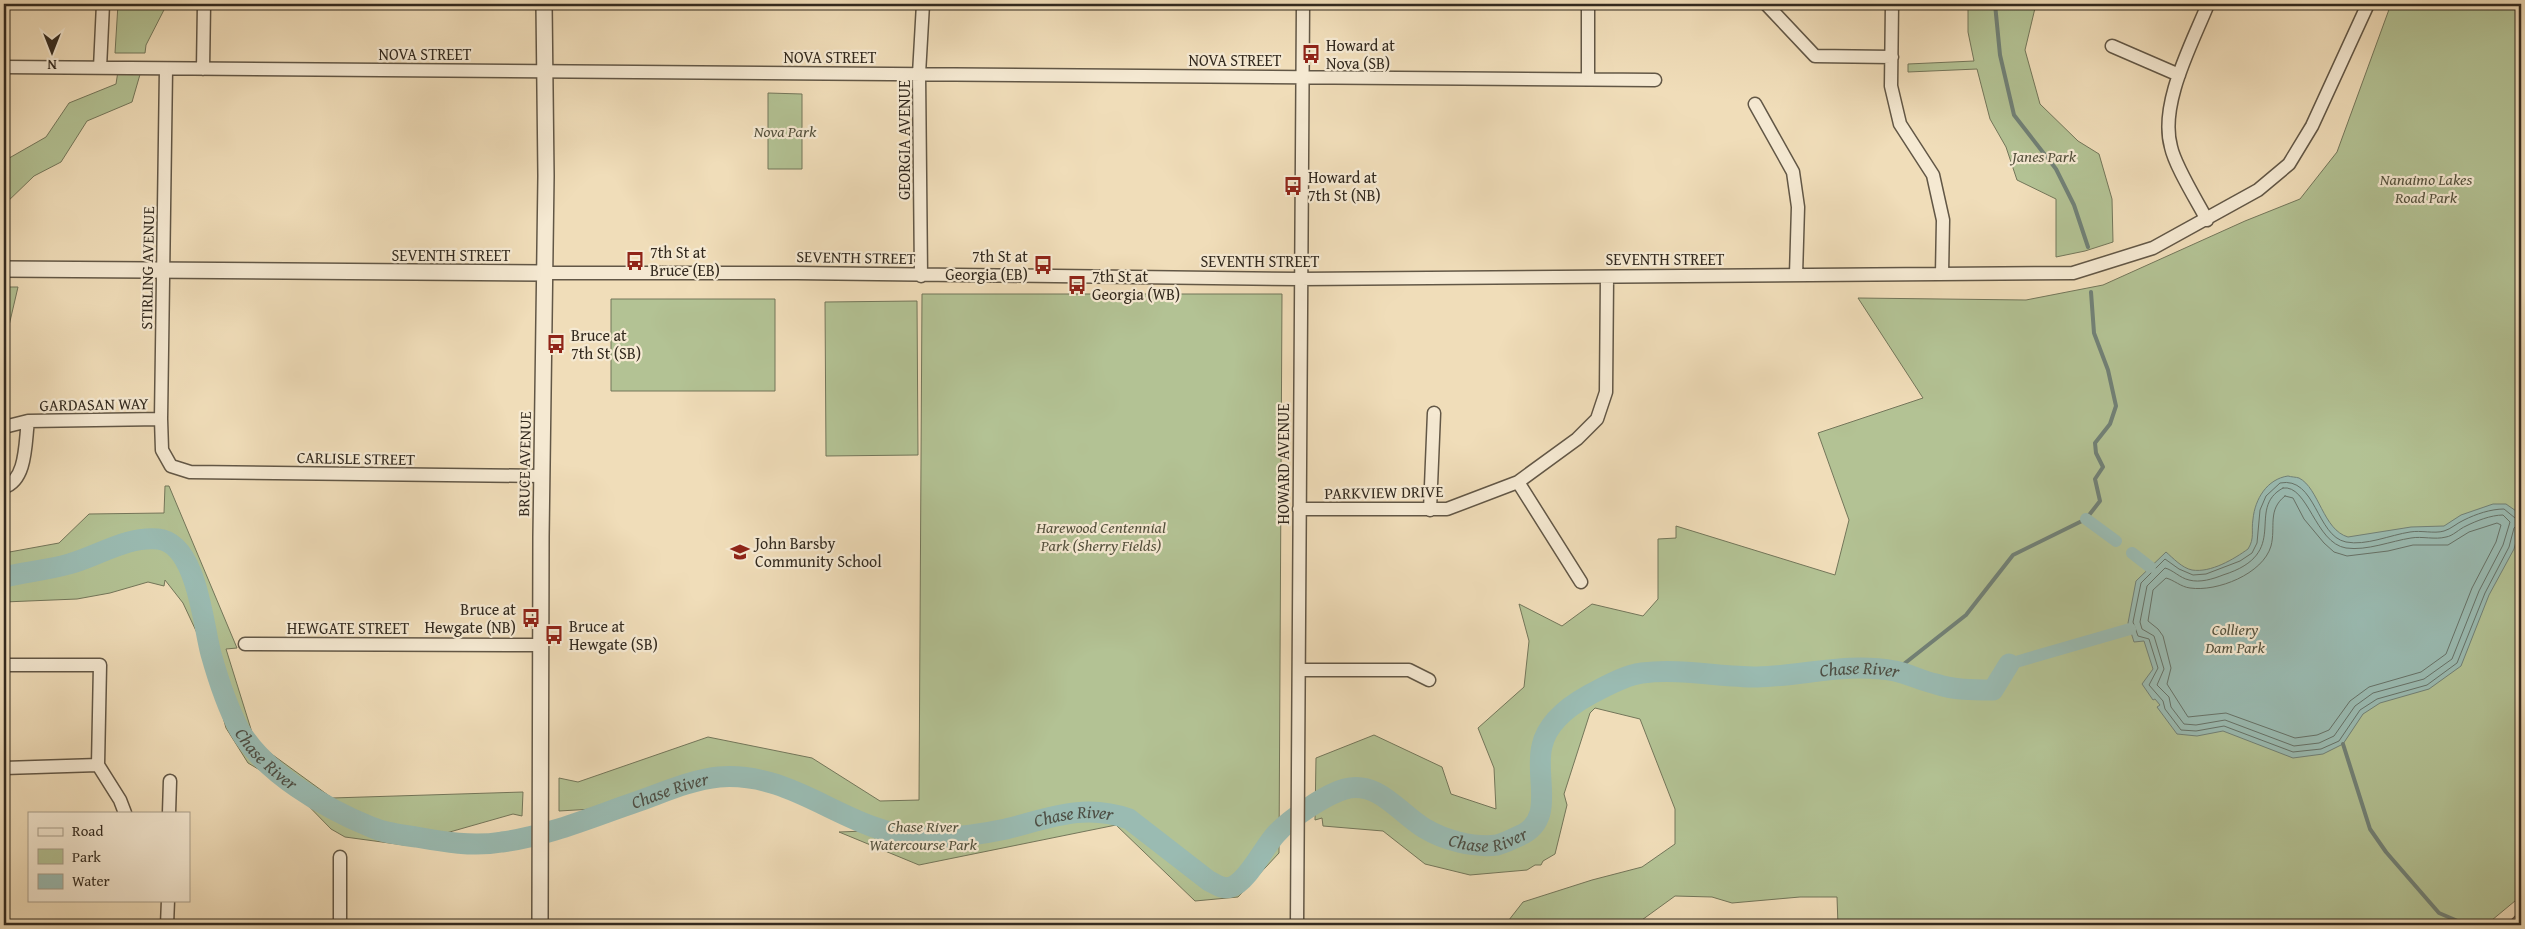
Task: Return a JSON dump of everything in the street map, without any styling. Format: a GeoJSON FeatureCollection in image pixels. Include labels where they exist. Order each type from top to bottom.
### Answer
{"type":"FeatureCollection","features":[{"type":"Feature","properties":{"kind":"street"},"geometry":{"type":"LineString","coordinates":[[100,68],[103,4]]}},
{"type":"Feature","properties":{"kind":"street"},"geometry":{"type":"LineString","coordinates":[[203,69],[204,4]]}},
{"type":"Feature","properties":{"kind":"street","name":"BRUCE AVENUE"},"geometry":{"type":"LineString","coordinates":[[540,925],[543,273],[546,176],[544,4]]}},
{"type":"Feature","properties":{"kind":"street","name":"GEORGIA AVENUE"},"geometry":{"type":"LineString","coordinates":[[921,276],[919,74],[923,4]]}},
{"type":"Feature","properties":{"kind":"street","name":"HOWARD AVENUE"},"geometry":{"type":"LineString","coordinates":[[1297,925],[1302,4]]}},
{"type":"Feature","properties":{"kind":"street"},"geometry":{"type":"LineString","coordinates":[[1588,4],[1588,79]]}},
{"type":"Feature","properties":{"kind":"street"},"geometry":{"type":"LineString","coordinates":[[1766,4],[1815,56],[1892,57]]}},
{"type":"Feature","properties":{"kind":"street"},"geometry":{"type":"LineString","coordinates":[[1892,4],[1891,86],[1900,124],[1933,175],[1943,220],[1942,274]]}},
{"type":"Feature","properties":{"kind":"street"},"geometry":{"type":"LineString","coordinates":[[2206,220],[2171,148],[2168,121],[2179,75],[2208,4]]}},
{"type":"Feature","properties":{"kind":"street","name":"SEVENTH STREET"},"geometry":{"type":"LineString","coordinates":[[4,269],[543,273],[797,272],[921,276],[1300,279],[2072,273],[2153,248],[2258,190],[2289,164],[2312,126],[2368,4]]}},
{"type":"Feature","properties":{"kind":"street"},"geometry":{"type":"LineString","coordinates":[[2112,46],[2179,75]]}},
{"type":"Feature","properties":{"kind":"street","name":"NOVA STREET"},"geometry":{"type":"LineString","coordinates":[[4,67],[1655,80]]}},
{"type":"Feature","properties":{"kind":"street","name":"STIRLING AVENUE"},"geometry":{"type":"LineString","coordinates":[[166,69],[161,419],[162,450],[171,466]]}},
{"type":"Feature","properties":{"kind":"street"},"geometry":{"type":"LineString","coordinates":[[1755,104],[1793,172],[1798,207],[1796,275]]}},
{"type":"Feature","properties":{"kind":"street","name":"PARKVIEW DRIVE"},"geometry":{"type":"LineString","coordinates":[[1299,510],[1447,510],[1518,482],[1577,439],[1597,420],[1606,392],[1607,276]]}},
{"type":"Feature","properties":{"kind":"street"},"geometry":{"type":"LineString","coordinates":[[1430,510],[1434,413]]}},
{"type":"Feature","properties":{"kind":"street","name":"GARDASAN WAY"},"geometry":{"type":"LineString","coordinates":[[4,427],[28,421],[161,419]]}},
{"type":"Feature","properties":{"kind":"street","name":"GARDASAN WAY"},"geometry":{"type":"LineString","coordinates":[[4,488],[14,482],[20,473],[28,421]]}},
{"type":"Feature","properties":{"kind":"street","name":"CARLISLE STREET"},"geometry":{"type":"LineString","coordinates":[[171,466],[190,472],[542,476]]}},
{"type":"Feature","properties":{"kind":"street"},"geometry":{"type":"LineString","coordinates":[[1518,482],[1581,582]]}},
{"type":"Feature","properties":{"kind":"street","name":"HEWGATE STREET"},"geometry":{"type":"LineString","coordinates":[[245,644],[541,645]]}},
{"type":"Feature","properties":{"kind":"street"},"geometry":{"type":"LineString","coordinates":[[4,665],[100,664],[98,765],[120,800],[124,812]]}},
{"type":"Feature","properties":{"kind":"street"},"geometry":{"type":"LineString","coordinates":[[1298,670],[1409,670],[1429,680]]}},
{"type":"Feature","properties":{"kind":"street"},"geometry":{"type":"LineString","coordinates":[[4,768],[98,765]]}},
{"type":"Feature","properties":{"kind":"street"},"geometry":{"type":"LineString","coordinates":[[169,812],[170,781]]}},
{"type":"Feature","properties":{"kind":"street"},"geometry":{"type":"LineString","coordinates":[[340,858],[340,925]]}},
{"type":"Feature","properties":{"kind":"street"},"geometry":{"type":"LineString","coordinates":[[167,925],[168,902]]}},
{"type":"Feature","properties":{"kind":"street"},"geometry":{"type":"LineString","coordinates":[[2518,925],[2521,922]]}},
{"type":"Feature","properties":{"kind":"green space"},"geometry":{"type":"Polygon","coordinates":[[[118,4],[167,4],[146,45],[145,53],[115,53],[118,4]]]}},
{"type":"Feature","properties":{"kind":"green space","name":"Janes Park"},"geometry":{"type":"Polygon","coordinates":[[[1968,4],[2036,4],[2025,50],[2040,104],[2078,141],[2099,154],[2112,199],[2113,242],[2085,251],[2056,257],[2056,199],[2017,180],[2006,147],[1990,119],[1977,69],[1908,72],[1908,64],[1974,61],[1968,32],[1968,4]]]}},
{"type":"Feature","properties":{"kind":"green space","name":"Colliery Dam Park"},"geometry":{"type":"Polygon","coordinates":[[[2391,4],[2521,4],[2521,896],[2486,925],[1838,925],[1837,897],[1800,897],[1732,903],[1712,897],[1675,896],[1635,925],[1505,925],[1523,902],[1592,880],[1642,867],[1675,844],[1675,809],[1640,719],[1595,708],[1590,713],[1564,794],[1567,805],[1555,854],[1543,861],[1541,865],[1535,865],[1527,870],[1470,875],[1425,864],[1383,831],[1323,826],[1322,818],[1315,820],[1316,758],[1374,735],[1442,767],[1451,794],[1496,809],[1494,768],[1478,728],[1524,687],[1529,641],[1519,604],[1562,626],[1592,604],[1643,616],[1658,599],[1658,539],[1676,538],[1676,526],[1835,575],[1849,520],[1818,433],[1923,398],[1858,298],[2026,300],[2103,285],[2245,221],[2300,199],[2337,152],[2391,4]]]}},
{"type":"Feature","properties":{"kind":"green space"},"geometry":{"type":"Polygon","coordinates":[[[118,71],[141,71],[132,102],[87,121],[61,162],[34,176],[4,205],[4,161],[46,137],[69,103],[116,84],[118,71]]]}},
{"type":"Feature","properties":{"kind":"green space","name":"Nova Park"},"geometry":{"type":"Polygon","coordinates":[[[768,93],[802,94],[802,169],[768,169],[768,93]]]}},
{"type":"Feature","properties":{"kind":"green space"},"geometry":{"type":"Polygon","coordinates":[[[4,287],[18,287],[4,347],[4,287]]]}},
{"type":"Feature","properties":{"kind":"green space","name":"Harewood Centennial Park (Sherry Fields)"},"geometry":{"type":"Polygon","coordinates":[[[922,294],[1282,294],[1279,853],[1238,897],[1195,901],[1116,825],[919,865],[839,832],[865,831],[767,783],[704,774],[669,782],[626,804],[593,809],[559,811],[559,778],[578,782],[708,737],[812,758],[880,801],[919,800],[922,294]]]}},
{"type":"Feature","properties":{"kind":"green space"},"geometry":{"type":"Polygon","coordinates":[[[611,299],[775,299],[775,391],[611,391],[611,299]]]}},
{"type":"Feature","properties":{"kind":"green space"},"geometry":{"type":"Polygon","coordinates":[[[917,301],[918,455],[826,456],[825,302],[917,301]]]}},
{"type":"Feature","properties":{"kind":"green space"},"geometry":{"type":"Polygon","coordinates":[[[165,486],[169,486],[237,648],[226,649],[255,742],[332,798],[523,792],[522,816],[513,814],[404,845],[345,837],[331,829],[292,789],[248,763],[226,728],[204,648],[183,603],[165,580],[164,586],[148,582],[110,593],[77,599],[4,602],[4,553],[59,543],[89,514],[164,513],[165,486]]]}},
{"type":"Feature","properties":{"kind":"water"},"geometry":{"type":"Polygon","coordinates":[[[2288,476],[2299,478],[2306,483],[2333,526],[2340,533],[2348,537],[2411,527],[2444,526],[2461,515],[2493,504],[2506,504],[2519,513],[2521,524],[2514,549],[2489,595],[2461,666],[2429,689],[2380,703],[2363,714],[2343,744],[2323,754],[2293,758],[2223,731],[2197,736],[2177,734],[2157,707],[2160,705],[2155,699],[2153,700],[2142,684],[2153,669],[2144,641],[2134,642],[2128,623],[2136,581],[2166,552],[2185,567],[2199,570],[2222,564],[2248,549],[2252,538],[2254,512],[2259,497],[2274,481],[2288,476]]]}},
{"type":"Feature","properties":{"kind":"waterway"},"geometry":{"type":"LineString","coordinates":[[1995,4],[2000,55],[2014,115],[2056,169],[2074,205],[2088,247]]}},
{"type":"Feature","properties":{"kind":"waterway"},"geometry":{"type":"LineString","coordinates":[[1895,671],[1966,615],[2013,555],[2086,519],[2100,501],[2095,479],[2103,467],[2096,453],[2095,443],[2110,424],[2116,406],[2108,370],[2094,333],[2091,292]]}},
{"type":"Feature","properties":{"kind":"waterway"},"geometry":{"type":"LineString","coordinates":[[2086,519],[2116,541]]}},
{"type":"Feature","properties":{"kind":"waterway","name":"Chase River"},"geometry":{"type":"LineString","coordinates":[[4,577],[80,561],[124,543],[158,539],[171,544],[182,555],[190,569],[220,683],[239,729],[250,745],[279,774],[316,799],[353,819],[376,829],[398,835],[459,843],[502,842],[553,831],[697,781],[719,777],[747,778],[772,783],[796,792],[867,825],[893,833],[920,837],[952,837],[985,833],[1082,812],[1113,814],[1129,819],[1209,881],[1225,888],[1237,884],[1244,878],[1272,839],[1290,821],[1319,801],[1345,789],[1357,787],[1378,793],[1424,828],[1459,842],[1488,846],[1497,845],[1519,836],[1531,829],[1538,820],[1542,797],[1540,758],[1545,738],[1554,723],[1581,699],[1601,688],[1635,674],[1685,672],[1757,677],[1859,668],[1900,672],[1931,683],[1950,687],[1971,690],[1993,690],[2009,664]]}},
{"type":"Feature","properties":{"kind":"waterway"},"geometry":{"type":"LineString","coordinates":[[2132,553],[2150,567]]}},
{"type":"Feature","properties":{"kind":"waterway","name":"Chase River"},"geometry":{"type":"LineString","coordinates":[[2009,664],[2130,629]]}},
{"type":"Feature","properties":{"kind":"waterway"},"geometry":{"type":"LineString","coordinates":[[2343,744],[2370,829],[2386,852],[2439,913],[2467,925]]}},
{"type":"Feature","properties":{"kind":"place","name":"Howard at Nova (SB)"},"geometry":{"type":"Point","coordinates":[1311,54]}},
{"type":"Feature","properties":{"kind":"place","name":"Howard at 7th St (NB)"},"geometry":{"type":"Point","coordinates":[1293,186]}},
{"type":"Feature","properties":{"kind":"place","name":"7th St at Bruce (EB)"},"geometry":{"type":"Point","coordinates":[635,261]}},
{"type":"Feature","properties":{"kind":"place","name":"7th St at Georgia (EB)"},"geometry":{"type":"Point","coordinates":[1043,265]}},
{"type":"Feature","properties":{"kind":"place","name":"7th St at Georgia (WB)"},"geometry":{"type":"Point","coordinates":[1077,285]}},
{"type":"Feature","properties":{"kind":"place","name":"Bruce at 7th St (SB)"},"geometry":{"type":"Point","coordinates":[556,344]}},
{"type":"Feature","properties":{"kind":"place","name":"John Barsby Community School"},"geometry":{"type":"Point","coordinates":[740,552]}},
{"type":"Feature","properties":{"kind":"place","name":"Bruce at Hewgate (NB)"},"geometry":{"type":"Point","coordinates":[531,618]}},
{"type":"Feature","properties":{"kind":"place","name":"Bruce at Hewgate (SB)"},"geometry":{"type":"Point","coordinates":[554,635]}},
{"type":"Feature","properties":{"kind":"park label","name":"Nanaimo Lakes Road Park"},"geometry":{"type":"Point","coordinates":[2426,188]}},
{"type":"Feature","properties":{"kind":"park label","name":"Chase River Watercourse Park"},"geometry":{"type":"Point","coordinates":[923,835]}}]}
